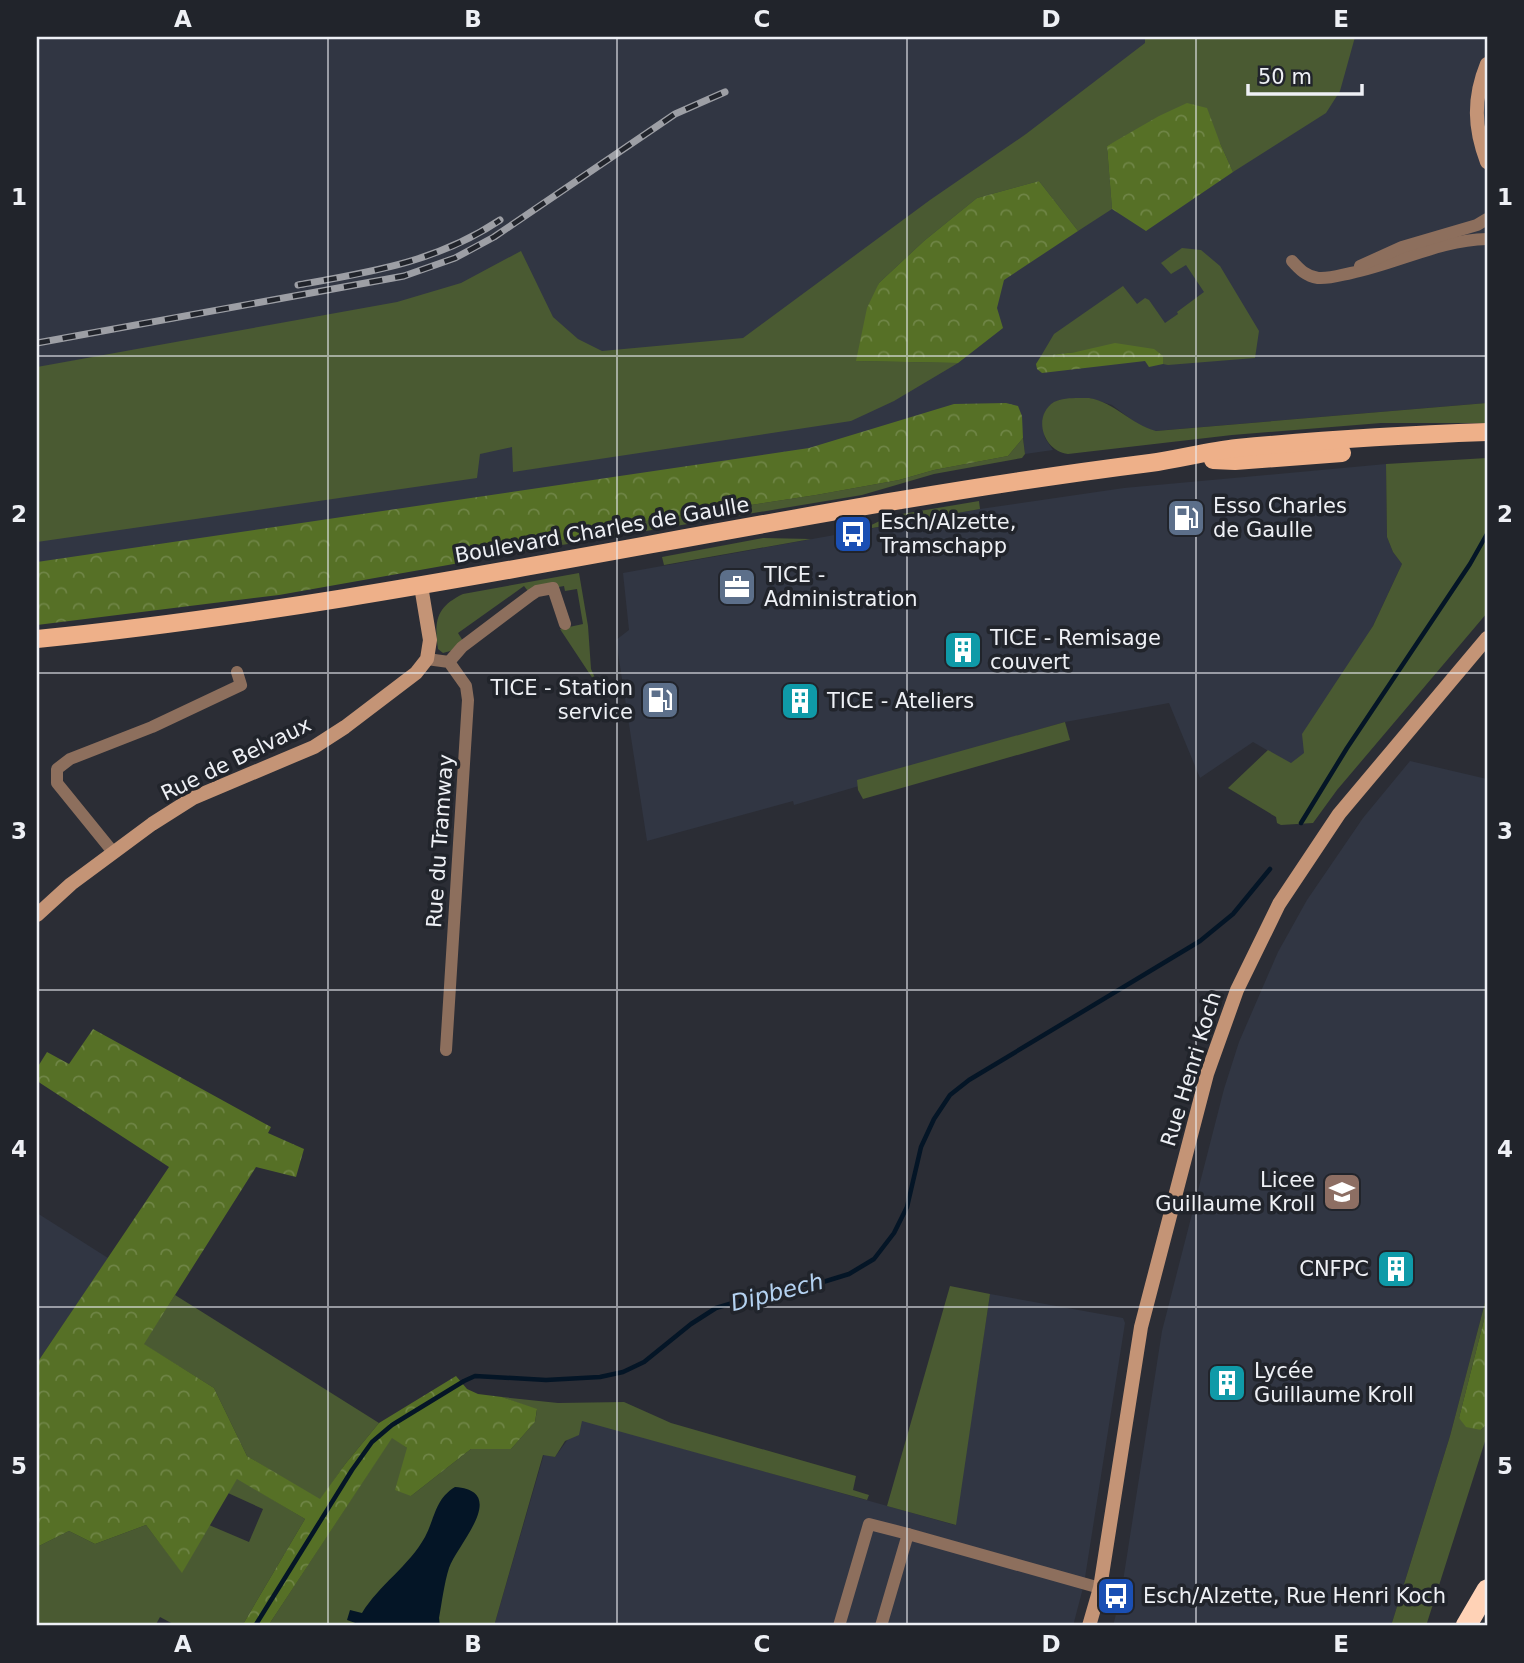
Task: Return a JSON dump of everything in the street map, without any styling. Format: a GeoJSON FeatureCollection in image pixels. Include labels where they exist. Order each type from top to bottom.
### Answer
{"type":"FeatureCollection","features":[{"type":"Feature","properties":{"kind":"highway"},"geometry":{"type":"LineString","coordinates":[[1466,1626],[1487,1590]]}},
{"type":"Feature","properties":{"kind":"highway"},"geometry":{"type":"LineString","coordinates":[[1482,1626],[1487,1617]]}},
{"type":"Feature","properties":{"kind":"main road","name":"Boulevard Charles de Gaulle"},"geometry":{"type":"LineString","coordinates":[[37,639],[274,609],[421,586],[967,488],[1175,460],[1234,449],[1487,432]]}},
{"type":"Feature","properties":{"kind":"main road","name":"Boulevard Charles de Gaulle"},"geometry":{"type":"LineString","coordinates":[[1175,460],[1234,461],[1487,444]]}},
{"type":"Feature","properties":{"kind":"street"},"geometry":{"type":"LineString","coordinates":[[1487,64],[1479,87],[1476,112],[1481,146],[1487,162]]}},
{"type":"Feature","properties":{"kind":"street"},"geometry":{"type":"LineString","coordinates":[[1337,276],[1402,247],[1476,225],[1487,219]]}},
{"type":"Feature","properties":{"kind":"street"},"geometry":{"type":"LineString","coordinates":[[1292,261],[1305,274],[1321,278],[1379,267],[1439,247],[1474,239],[1487,239]]}},
{"type":"Feature","properties":{"kind":"street","name":"Boulevard Charles de Gaulle"},"geometry":{"type":"LineString","coordinates":[[1421,435],[1460,425],[1487,424]]}},
{"type":"Feature","properties":{"kind":"street"},"geometry":{"type":"LineString","coordinates":[[421,586],[430,640],[427,659],[449,662],[462,647],[531,595],[553,588],[565,624]]}},
{"type":"Feature","properties":{"kind":"street","name":"Rue Henri Koch"},"geometry":{"type":"LineString","coordinates":[[1090,1626],[1100,1588],[1141,1327],[1207,1074],[1237,990],[1279,904],[1339,814],[1487,638]]}},
{"type":"Feature","properties":{"kind":"street","name":"Rue de Belvaux"},"geometry":{"type":"LineString","coordinates":[[37,915],[71,884],[152,824],[193,798],[314,747],[416,673],[427,659]]}},
{"type":"Feature","properties":{"kind":"street","name":"Rue du Tramway"},"geometry":{"type":"LineString","coordinates":[[446,1050],[468,700],[466,686],[449,662]]}},
{"type":"Feature","properties":{"kind":"street"},"geometry":{"type":"LineString","coordinates":[[113,852],[57,783],[57,769],[70,759],[152,727],[241,685],[237,672]]}},
{"type":"Feature","properties":{"kind":"street"},"geometry":{"type":"LineString","coordinates":[[839,1626],[869,1524],[1100,1588]]}},
{"type":"Feature","properties":{"kind":"street"},"geometry":{"type":"LineString","coordinates":[[881,1626],[908,1534]]}},
{"type":"Feature","properties":{"kind":"shaded area"},"geometry":{"type":"Polygon","coordinates":[[[37,37],[1487,37],[1487,403],[1155,431],[1141,427],[1112,405],[1089,398],[1060,400],[1045,412],[1043,424],[1045,438],[1053,450],[1025,454],[1022,429],[37,574],[37,37]]]}},
{"type":"Feature","properties":{"kind":"shaded area"},"geometry":{"type":"Polygon","coordinates":[[[1386,464],[1387,537],[1402,564],[1373,626],[1305,753],[1291,764],[1253,742],[1200,778],[1169,703],[1065,722],[858,781],[859,786],[794,805],[793,801],[647,841],[616,640],[629,630],[623,573],[980,509],[1124,488],[1386,464]]]}},
{"type":"Feature","properties":{"kind":"shaded area","name":"Licee Guillaume Kroll"},"geometry":{"type":"Polygon","coordinates":[[[1410,761],[1487,779],[1487,1295],[1450,1436],[1391,1626],[1113,1626],[1121,1594],[1162,1331],[1224,1089],[1239,1042],[1278,952],[1307,900],[1363,818],[1410,761]]]}},
{"type":"Feature","properties":{"kind":"shaded area"},"geometry":{"type":"Polygon","coordinates":[[[37,1213],[108,1258],[37,1363],[37,1213]]]}},
{"type":"Feature","properties":{"kind":"shaded area"},"geometry":{"type":"Polygon","coordinates":[[[990,1294],[1123,1318],[1125,1323],[1084,1584],[1073,1626],[494,1626],[544,1454],[555,1457],[582,1420],[955,1525],[990,1294]]]}},
{"type":"Feature","properties":{"kind":"shaded area"},"geometry":{"type":"Polygon","coordinates":[[[455,1487],[471,1491],[478,1498],[479,1508],[476,1520],[449,1568],[439,1618],[440,1626],[359,1626],[347,1620],[350,1610],[362,1613],[411,1557],[425,1537],[439,1503],[455,1487]]]}},
{"type":"Feature","properties":{"kind":"green space"},"geometry":{"type":"Polygon","coordinates":[[[1145,37],[1355,37],[1340,91],[1326,113],[1233,172],[1220,143],[1129,135],[1107,146],[1112,209],[1078,231],[1039,181],[977,198],[924,241],[879,283],[857,361],[958,363],[894,401],[851,421],[513,472],[512,447],[480,454],[477,478],[37,542],[37,367],[397,302],[461,283],[521,251],[553,317],[578,339],[602,351],[743,338],[930,200],[1026,134],[1145,43],[1145,37]]]}},
{"type":"Feature","properties":{"kind":"green space"},"geometry":{"type":"Polygon","coordinates":[[[1187,103],[1207,108],[1233,172],[1146,231],[1112,209],[1107,146],[1187,103]]]}},
{"type":"Feature","properties":{"kind":"green space"},"geometry":{"type":"Polygon","coordinates":[[[1039,181],[1078,231],[1004,280],[997,308],[1003,328],[958,363],[856,361],[867,308],[879,283],[924,241],[977,198],[1039,181]]]}},
{"type":"Feature","properties":{"kind":"green space"},"geometry":{"type":"Polygon","coordinates":[[[1182,248],[1201,250],[1220,266],[1259,331],[1255,358],[1168,365],[1163,364],[1163,356],[1076,352],[1041,356],[1054,334],[1123,286],[1137,304],[1145,298],[1149,300],[1165,323],[1178,314],[1177,312],[1204,292],[1186,265],[1171,274],[1161,263],[1182,248]]]}},
{"type":"Feature","properties":{"kind":"green space"},"geometry":{"type":"Polygon","coordinates":[[[1115,343],[1154,349],[1163,356],[1163,364],[1149,367],[1145,361],[1042,373],[1037,369],[1036,364],[1041,356],[1076,352],[1115,343]]]}},
{"type":"Feature","properties":{"kind":"green space"},"geometry":{"type":"Polygon","coordinates":[[[1089,398],[1107,404],[1138,424],[1156,431],[1487,403],[1487,423],[1381,423],[1232,435],[1068,454],[1052,447],[1043,432],[1043,416],[1047,408],[1062,399],[1089,398]]]}},
{"type":"Feature","properties":{"kind":"green space"},"geometry":{"type":"Polygon","coordinates":[[[1006,403],[1018,406],[1022,416],[1023,438],[1008,456],[816,495],[600,528],[532,550],[279,595],[37,625],[37,562],[809,448],[954,404],[1006,403]]]}},
{"type":"Feature","properties":{"kind":"green space"},"geometry":{"type":"Polygon","coordinates":[[[1023,438],[1025,454],[1022,458],[934,474],[862,495],[532,550],[600,528],[816,495],[1008,456],[1023,438]]]}},
{"type":"Feature","properties":{"kind":"green space"},"geometry":{"type":"Polygon","coordinates":[[[1487,458],[1487,613],[1337,790],[1313,823],[1277,823],[1276,817],[1228,788],[1268,750],[1291,763],[1304,753],[1302,734],[1373,626],[1402,564],[1387,537],[1386,464],[1487,458]]]}},
{"type":"Feature","properties":{"kind":"green space"},"geometry":{"type":"Polygon","coordinates":[[[979,501],[980,509],[861,530],[890,516],[979,501]]]}},
{"type":"Feature","properties":{"kind":"green space"},"geometry":{"type":"Polygon","coordinates":[[[763,538],[811,539],[664,565],[662,557],[763,538]]]}},
{"type":"Feature","properties":{"kind":"green space"},"geometry":{"type":"Polygon","coordinates":[[[579,573],[588,626],[591,669],[601,691],[560,629],[583,624],[577,589],[565,591],[564,586],[537,591],[531,595],[524,586],[458,633],[463,641],[454,650],[443,653],[438,649],[436,630],[439,616],[447,604],[463,594],[579,573]]]}},
{"type":"Feature","properties":{"kind":"green space"},"geometry":{"type":"Polygon","coordinates":[[[1065,722],[1070,740],[863,799],[858,790],[857,780],[1065,722]]]}},
{"type":"Feature","properties":{"kind":"green space"},"geometry":{"type":"Polygon","coordinates":[[[93,1029],[271,1127],[268,1133],[304,1149],[296,1177],[256,1167],[144,1344],[214,1388],[247,1456],[320,1499],[379,1423],[456,1376],[467,1389],[478,1394],[502,1397],[537,1409],[535,1422],[511,1449],[471,1449],[411,1496],[395,1490],[407,1448],[392,1438],[268,1626],[242,1626],[305,1519],[237,1479],[182,1573],[146,1525],[95,1544],[69,1531],[37,1547],[37,1363],[169,1167],[37,1081],[37,1068],[47,1052],[69,1064],[93,1029]]]}},
{"type":"Feature","properties":{"kind":"green space"},"geometry":{"type":"Polygon","coordinates":[[[950,1286],[990,1294],[956,1525],[887,1506],[950,1286]]]}},
{"type":"Feature","properties":{"kind":"green space"},"geometry":{"type":"Polygon","coordinates":[[[175,1295],[379,1423],[320,1500],[247,1456],[214,1388],[143,1344],[175,1295]]]}},
{"type":"Feature","properties":{"kind":"green space"},"geometry":{"type":"Polygon","coordinates":[[[1487,1295],[1487,1308],[1459,1418],[1481,1430],[1487,1424],[1487,1435],[1426,1626],[1391,1626],[1450,1436],[1487,1295]]]}},
{"type":"Feature","properties":{"kind":"green space"},"geometry":{"type":"Polygon","coordinates":[[[1487,1308],[1487,1424],[1481,1430],[1466,1427],[1459,1418],[1487,1308]]]}},
{"type":"Feature","properties":{"kind":"green space"},"geometry":{"type":"Polygon","coordinates":[[[502,1397],[558,1403],[624,1402],[671,1423],[856,1476],[853,1490],[869,1495],[867,1500],[582,1421],[579,1435],[565,1441],[555,1457],[543,1455],[494,1626],[268,1626],[392,1437],[407,1448],[411,1496],[471,1449],[511,1449],[535,1422],[537,1410],[502,1397]]]}},
{"type":"Feature","properties":{"kind":"green space"},"geometry":{"type":"Polygon","coordinates":[[[237,1478],[305,1519],[242,1626],[175,1625],[160,1617],[155,1626],[37,1626],[37,1547],[69,1531],[95,1544],[146,1525],[182,1572],[209,1525],[249,1542],[263,1509],[228,1493],[237,1478]]]}},
{"type":"Feature","properties":{"kind":"waterway"},"geometry":{"type":"LineString","coordinates":[[1301,823],[1487,534]]}},
{"type":"Feature","properties":{"kind":"waterway","name":"Dipbech"},"geometry":{"type":"LineString","coordinates":[[255,1626],[352,1470],[372,1442],[392,1425],[475,1376],[546,1380],[600,1377],[623,1372],[644,1362],[691,1324],[716,1308],[786,1287],[823,1282],[849,1274],[874,1259],[894,1233],[907,1207],[921,1147],[934,1119],[950,1095],[969,1080],[1200,941],[1233,914],[1270,869]]}},
{"type":"Feature","properties":{"kind":"railway"},"geometry":{"type":"LineString","coordinates":[[37,343],[404,276],[455,258],[494,237],[675,114],[725,92]]}},
{"type":"Feature","properties":{"kind":"railway"},"geometry":{"type":"LineString","coordinates":[[298,285],[377,270],[428,256],[500,220]]}},
{"type":"Feature","properties":{"kind":"place","name":"Esso Charles de Gaulle"},"geometry":{"type":"Point","coordinates":[1186,518]}},
{"type":"Feature","properties":{"kind":"place","name":"Esch/Alzette, Tramschapp"},"geometry":{"type":"Point","coordinates":[853,534]}},
{"type":"Feature","properties":{"kind":"place","name":"TICE - Administration"},"geometry":{"type":"Point","coordinates":[737,587]}},
{"type":"Feature","properties":{"kind":"place","name":"TICE - Remisage couvert"},"geometry":{"type":"Point","coordinates":[963,650]}},
{"type":"Feature","properties":{"kind":"place","name":"TICE - Station service"},"geometry":{"type":"Point","coordinates":[660,700]}},
{"type":"Feature","properties":{"kind":"place","name":"TICE - Ateliers"},"geometry":{"type":"Point","coordinates":[800,701]}},
{"type":"Feature","properties":{"kind":"place","name":"Licee Guillaume Kroll"},"geometry":{"type":"Point","coordinates":[1342,1192]}},
{"type":"Feature","properties":{"kind":"place","name":"CNFPC"},"geometry":{"type":"Point","coordinates":[1396,1269]}},
{"type":"Feature","properties":{"kind":"place","name":"Lycée Guillaume Kroll"},"geometry":{"type":"Point","coordinates":[1227,1383]}},
{"type":"Feature","properties":{"kind":"place","name":"Esch/Alzette, Rue Henri Koch"},"geometry":{"type":"Point","coordinates":[1116,1596]}}]}
